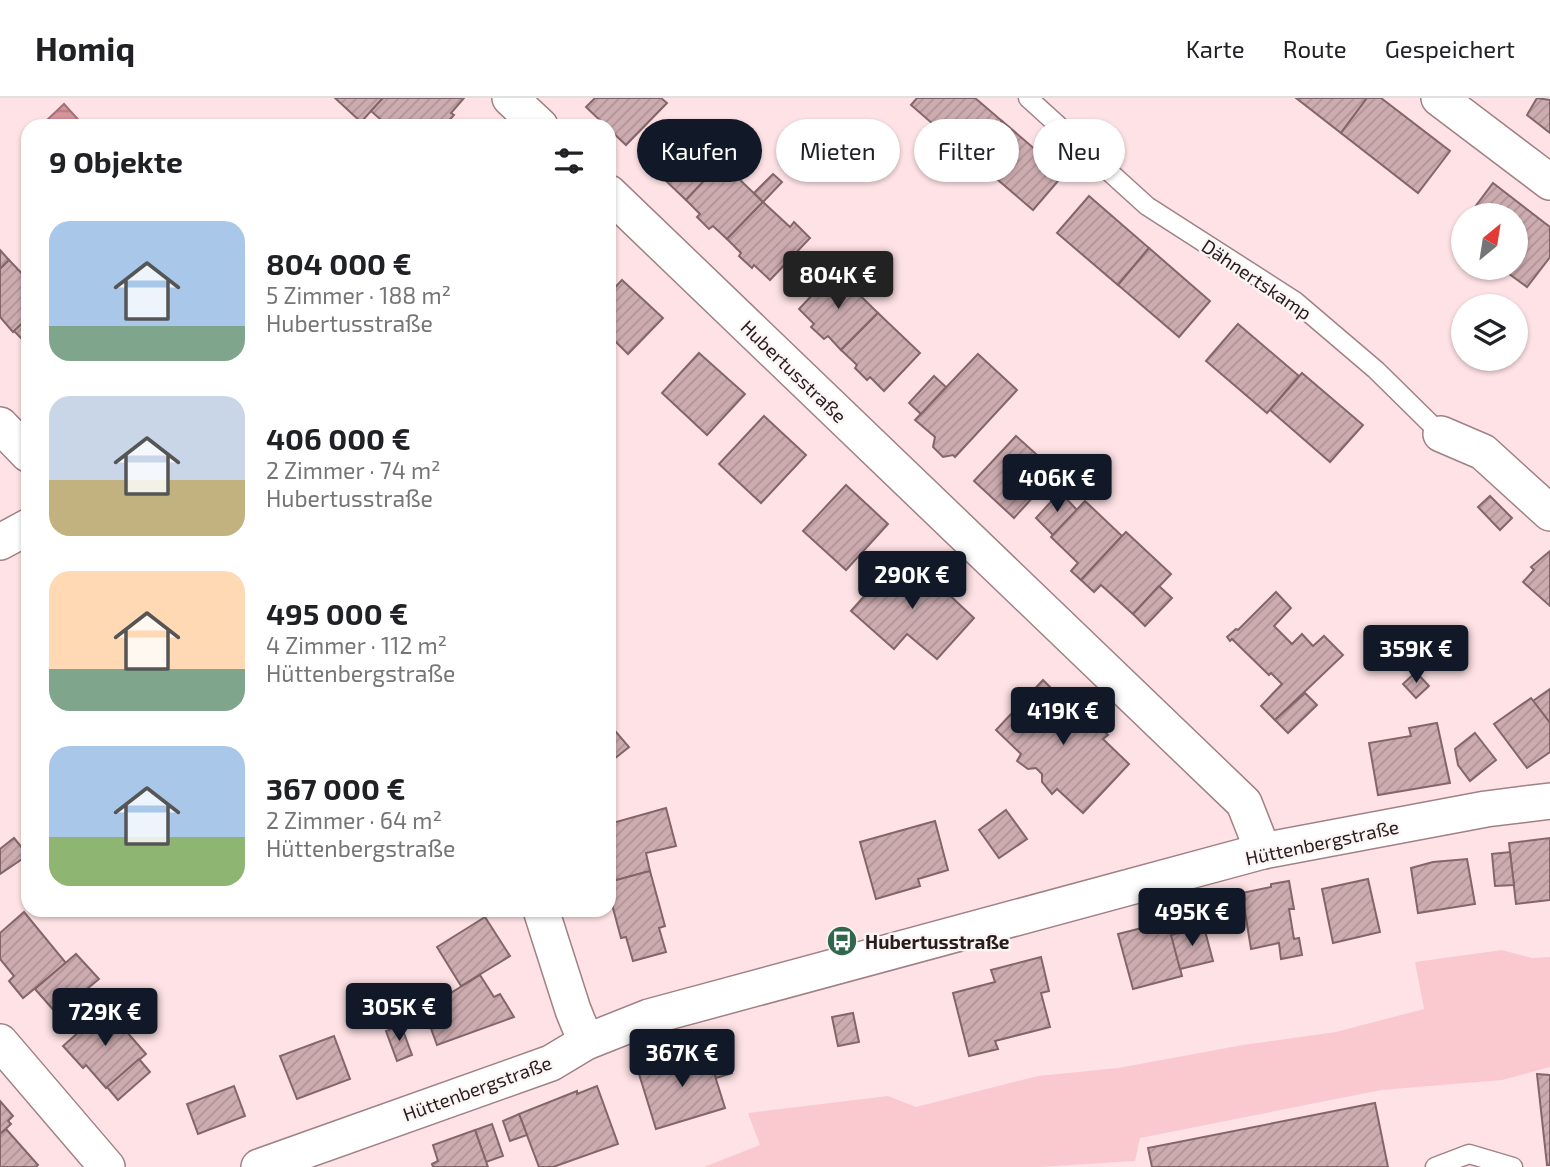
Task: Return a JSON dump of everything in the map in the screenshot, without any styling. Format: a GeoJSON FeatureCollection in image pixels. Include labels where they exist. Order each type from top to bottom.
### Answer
{"type":"FeatureCollection","features":[{"type":"Feature","properties":{"kind":"street"},"geometry":{"type":"LineString","coordinates":[[510,98],[532,119]]}},
{"type":"Feature","properties":{"kind":"street"},"geometry":{"type":"LineString","coordinates":[[1440,98],[1550,182]]}},
{"type":"Feature","properties":{"kind":"street","name":"Hubertusstraße"},"geometry":{"type":"LineString","coordinates":[[616,200],[1244,803],[1263,851]]}},
{"type":"Feature","properties":{"kind":"street"},"geometry":{"type":"LineString","coordinates":[[0,425],[21,447]]}},
{"type":"Feature","properties":{"kind":"street","name":"Dähnertskamp"},"geometry":{"type":"LineString","coordinates":[[1441,435],[1483,452],[1550,513]]}},
{"type":"Feature","properties":{"kind":"street"},"geometry":{"type":"LineString","coordinates":[[0,542],[21,531]]}},
{"type":"Feature","properties":{"kind":"street","name":"Hüttenbergstraße"},"geometry":{"type":"LineString","coordinates":[[259,1167],[551,1063],[586,1042],[649,1017],[1263,851],[1486,809],[1550,801]]}},
{"type":"Feature","properties":{"kind":"street"},"geometry":{"type":"LineString","coordinates":[[543,917],[586,1042]]}},
{"type":"Feature","properties":{"kind":"street"},"geometry":{"type":"LineString","coordinates":[[0,1042],[107,1167]]}},
{"type":"Feature","properties":{"kind":"lane","name":"Dähnertskamp"},"geometry":{"type":"LineString","coordinates":[[1028,98],[1147,206],[1295,301],[1376,370],[1441,435]]}},
{"type":"Feature","properties":{"kind":"lane"},"geometry":{"type":"LineString","coordinates":[[1434,1167],[1469,1154],[1513,1167]]}},
{"type":"Feature","properties":{"kind":"shaded area"},"geometry":{"type":"Polygon","coordinates":[[[64,104],[78,119],[48,119],[64,104]]]}},
{"type":"Feature","properties":{"kind":"shaded area"},"geometry":{"type":"Polygon","coordinates":[[[1502,950],[1532,958],[1550,957],[1550,1067],[1502,1080],[1381,1090],[1140,1138],[1135,1161],[1039,1167],[704,1167],[760,1145],[748,1113],[888,1096],[916,1107],[1038,1076],[1118,1068],[1243,1045],[1336,1032],[1424,1009],[1415,962],[1502,950]]]}},
{"type":"Feature","properties":{"kind":"building"},"geometry":{"type":"Polygon","coordinates":[[[335,98],[383,98],[364,119],[358,119],[335,98]]]}},
{"type":"Feature","properties":{"kind":"building"},"geometry":{"type":"Polygon","coordinates":[[[383,98],[464,98],[451,113],[454,115],[450,119],[380,119],[371,111],[383,98]]]}},
{"type":"Feature","properties":{"kind":"building"},"geometry":{"type":"Polygon","coordinates":[[[595,98],[661,98],[667,103],[651,119],[637,119],[637,134],[626,145],[616,136],[616,119],[599,119],[586,107],[595,98]]]}},
{"type":"Feature","properties":{"kind":"building"},"geometry":{"type":"Polygon","coordinates":[[[917,98],[975,98],[1000,119],[927,119],[911,105],[917,98]]]}},
{"type":"Feature","properties":{"kind":"building"},"geometry":{"type":"Polygon","coordinates":[[[1296,98],[1367,98],[1341,133],[1296,98]]]}},
{"type":"Feature","properties":{"kind":"building"},"geometry":{"type":"Polygon","coordinates":[[[1367,98],[1381,98],[1450,151],[1418,193],[1341,133],[1367,98]]]}},
{"type":"Feature","properties":{"kind":"building"},"geometry":{"type":"Polygon","coordinates":[[[1537,98],[1550,100],[1550,133],[1527,115],[1537,98]]]}},
{"type":"Feature","properties":{"kind":"building"},"geometry":{"type":"Polygon","coordinates":[[[1019,136],[1033,148],[1033,182],[1057,182],[1033,210],[1000,182],[1019,182],[1019,136]]]}},
{"type":"Feature","properties":{"kind":"building"},"geometry":{"type":"Polygon","coordinates":[[[773,174],[776,182],[782,182],[763,202],[754,193],[773,174]]]}},
{"type":"Feature","properties":{"kind":"building"},"geometry":{"type":"Polygon","coordinates":[[[667,182],[703,182],[686,200],[667,182]]]}},
{"type":"Feature","properties":{"kind":"building"},"geometry":{"type":"Polygon","coordinates":[[[703,182],[742,182],[763,202],[727,239],[713,226],[709,229],[697,217],[700,214],[686,200],[703,182]]]}},
{"type":"Feature","properties":{"kind":"building"},"geometry":{"type":"Polygon","coordinates":[[[1493,183],[1519,203],[1478,203],[1493,183]]]}},
{"type":"Feature","properties":{"kind":"building"},"geometry":{"type":"Polygon","coordinates":[[[1089,196],[1149,248],[1118,285],[1057,233],[1089,196]]]}},
{"type":"Feature","properties":{"kind":"building"},"geometry":{"type":"Polygon","coordinates":[[[763,202],[790,227],[794,222],[810,238],[770,280],[739,256],[741,253],[727,239],[763,202]]]}},
{"type":"Feature","properties":{"kind":"building"},"geometry":{"type":"Polygon","coordinates":[[[1528,210],[1550,227],[1550,257],[1527,287],[1517,280],[1528,280],[1528,210]]]}},
{"type":"Feature","properties":{"kind":"building"},"geometry":{"type":"Polygon","coordinates":[[[1149,248],[1210,301],[1179,337],[1118,285],[1149,248]]]}},
{"type":"Feature","properties":{"kind":"building"},"geometry":{"type":"Polygon","coordinates":[[[0,250],[9,260],[0,269],[0,250]]]}},
{"type":"Feature","properties":{"kind":"building"},"geometry":{"type":"Polygon","coordinates":[[[9,260],[21,273],[21,325],[13,332],[0,317],[0,269],[9,260]]]}},
{"type":"Feature","properties":{"kind":"building"},"geometry":{"type":"Polygon","coordinates":[[[835,271],[878,313],[841,350],[828,336],[824,339],[811,327],[814,324],[799,309],[835,271]]]}},
{"type":"Feature","properties":{"kind":"building"},"geometry":{"type":"Polygon","coordinates":[[[622,280],[663,318],[628,354],[616,342],[616,286],[622,280]]]}},
{"type":"Feature","properties":{"kind":"building"},"geometry":{"type":"Polygon","coordinates":[[[878,313],[920,353],[884,391],[870,377],[867,380],[855,368],[857,365],[841,350],[878,313]]]}},
{"type":"Feature","properties":{"kind":"building"},"geometry":{"type":"Polygon","coordinates":[[[21,324],[21,338],[14,331],[21,324]]]}},
{"type":"Feature","properties":{"kind":"building"},"geometry":{"type":"Polygon","coordinates":[[[1238,324],[1299,376],[1267,413],[1206,361],[1238,324]]]}},
{"type":"Feature","properties":{"kind":"building"},"geometry":{"type":"Polygon","coordinates":[[[699,353],[745,394],[707,435],[662,393],[699,353]]]}},
{"type":"Feature","properties":{"kind":"building"},"geometry":{"type":"Polygon","coordinates":[[[978,354],[1017,390],[955,457],[943,457],[933,447],[935,437],[915,420],[978,354]]]}},
{"type":"Feature","properties":{"kind":"building"},"geometry":{"type":"Polygon","coordinates":[[[1302,373],[1363,425],[1330,462],[1270,410],[1302,373]]]}},
{"type":"Feature","properties":{"kind":"building"},"geometry":{"type":"Polygon","coordinates":[[[934,376],[946,387],[921,414],[909,403],[934,376]]]}},
{"type":"Feature","properties":{"kind":"building"},"geometry":{"type":"Polygon","coordinates":[[[764,416],[806,455],[761,503],[719,464],[764,416]]]}},
{"type":"Feature","properties":{"kind":"building"},"geometry":{"type":"Polygon","coordinates":[[[1016,436],[1056,472],[1014,518],[974,481],[1016,436]]]}},
{"type":"Feature","properties":{"kind":"building"},"geometry":{"type":"Polygon","coordinates":[[[846,485],[888,524],[846,570],[803,531],[846,485]]]}},
{"type":"Feature","properties":{"kind":"building"},"geometry":{"type":"Polygon","coordinates":[[[1060,492],[1077,510],[1053,535],[1036,518],[1060,492]]]}},
{"type":"Feature","properties":{"kind":"building"},"geometry":{"type":"Polygon","coordinates":[[[1490,496],[1512,518],[1500,530],[1478,507],[1490,496]]]}},
{"type":"Feature","properties":{"kind":"building"},"geometry":{"type":"Polygon","coordinates":[[[1085,501],[1122,536],[1081,580],[1071,571],[1078,563],[1051,537],[1085,501]]]}},
{"type":"Feature","properties":{"kind":"building"},"geometry":{"type":"Polygon","coordinates":[[[1126,532],[1171,574],[1133,614],[1101,585],[1094,592],[1081,580],[1126,532]]]}},
{"type":"Feature","properties":{"kind":"building"},"geometry":{"type":"Polygon","coordinates":[[[1550,551],[1550,606],[1523,582],[1534,570],[1531,567],[1550,551]]]}},
{"type":"Feature","properties":{"kind":"building"},"geometry":{"type":"Polygon","coordinates":[[[898,558],[939,594],[943,589],[974,618],[937,659],[907,634],[894,649],[851,611],[898,558]]]}},
{"type":"Feature","properties":{"kind":"building"},"geometry":{"type":"Polygon","coordinates":[[[1159,586],[1172,598],[1145,626],[1133,614],[1159,586]]]}},
{"type":"Feature","properties":{"kind":"building"},"geometry":{"type":"Polygon","coordinates":[[[1276,592],[1291,608],[1274,626],[1292,644],[1302,634],[1313,646],[1324,636],[1343,655],[1275,720],[1261,706],[1282,684],[1227,637],[1238,630],[1276,592]]]}},
{"type":"Feature","properties":{"kind":"building"},"geometry":{"type":"Polygon","coordinates":[[[1416,672],[1429,686],[1416,698],[1403,684],[1416,672]]]}},
{"type":"Feature","properties":{"kind":"building"},"geometry":{"type":"Polygon","coordinates":[[[1043,680],[1069,706],[1073,702],[1108,735],[1103,739],[1129,764],[1083,813],[1057,789],[1052,794],[1042,782],[1042,774],[1036,768],[1028,769],[1017,761],[1021,754],[996,730],[1043,680]]]}},
{"type":"Feature","properties":{"kind":"building"},"geometry":{"type":"Polygon","coordinates":[[[1550,689],[1550,723],[1533,701],[1550,689]]]}},
{"type":"Feature","properties":{"kind":"building"},"geometry":{"type":"Polygon","coordinates":[[[1305,693],[1317,705],[1288,733],[1275,720],[1305,693]]]}},
{"type":"Feature","properties":{"kind":"building"},"geometry":{"type":"Polygon","coordinates":[[[1531,698],[1550,723],[1550,752],[1527,768],[1494,724],[1531,698]]]}},
{"type":"Feature","properties":{"kind":"building"},"geometry":{"type":"Polygon","coordinates":[[[1437,723],[1450,783],[1378,795],[1369,743],[1411,736],[1409,728],[1437,723]]]}},
{"type":"Feature","properties":{"kind":"building"},"geometry":{"type":"Polygon","coordinates":[[[616,732],[629,747],[616,757],[616,732]]]}},
{"type":"Feature","properties":{"kind":"building"},"geometry":{"type":"Polygon","coordinates":[[[1475,733],[1496,760],[1470,781],[1458,765],[1455,749],[1475,733]]]}},
{"type":"Feature","properties":{"kind":"building"},"geometry":{"type":"Polygon","coordinates":[[[666,808],[676,846],[646,853],[650,871],[616,880],[616,822],[666,808]]]}},
{"type":"Feature","properties":{"kind":"building"},"geometry":{"type":"Polygon","coordinates":[[[1006,810],[1027,839],[999,858],[979,830],[1006,810]]]}},
{"type":"Feature","properties":{"kind":"building"},"geometry":{"type":"Polygon","coordinates":[[[935,821],[948,870],[918,879],[920,886],[876,899],[860,842],[935,821]]]}},
{"type":"Feature","properties":{"kind":"building"},"geometry":{"type":"Polygon","coordinates":[[[14,838],[21,846],[21,860],[0,874],[0,849],[14,838]]]}},
{"type":"Feature","properties":{"kind":"building"},"geometry":{"type":"Polygon","coordinates":[[[1550,838],[1550,900],[1516,904],[1509,843],[1550,838]]]}},
{"type":"Feature","properties":{"kind":"building"},"geometry":{"type":"Polygon","coordinates":[[[1510,852],[1514,885],[1495,886],[1492,854],[1510,852]]]}},
{"type":"Feature","properties":{"kind":"building"},"geometry":{"type":"Polygon","coordinates":[[[1467,859],[1475,904],[1418,913],[1411,868],[1433,862],[1467,859]]]}},
{"type":"Feature","properties":{"kind":"building"},"geometry":{"type":"Polygon","coordinates":[[[650,871],[665,926],[659,928],[666,952],[633,961],[626,937],[621,938],[615,917],[616,880],[650,871]]]}},
{"type":"Feature","properties":{"kind":"building"},"geometry":{"type":"Polygon","coordinates":[[[1368,879],[1380,932],[1333,943],[1322,889],[1368,879]]]}},
{"type":"Feature","properties":{"kind":"building"},"geometry":{"type":"Polygon","coordinates":[[[1289,881],[1294,909],[1289,909],[1294,939],[1299,938],[1302,955],[1281,959],[1279,943],[1251,949],[1242,893],[1289,881]]]}},
{"type":"Feature","properties":{"kind":"building"},"geometry":{"type":"Polygon","coordinates":[[[21,915],[21,917],[28,917],[66,963],[23,998],[9,981],[14,976],[0,959],[0,933],[21,915]]]}},
{"type":"Feature","properties":{"kind":"building"},"geometry":{"type":"Polygon","coordinates":[[[485,917],[510,956],[461,986],[437,947],[485,917]]]}},
{"type":"Feature","properties":{"kind":"building"},"geometry":{"type":"Polygon","coordinates":[[[1169,925],[1182,976],[1133,989],[1118,934],[1150,926],[1151,930],[1169,925]]]}},
{"type":"Feature","properties":{"kind":"building"},"geometry":{"type":"Polygon","coordinates":[[[1204,927],[1213,961],[1180,969],[1171,935],[1204,927]]]}},
{"type":"Feature","properties":{"kind":"building"},"geometry":{"type":"Polygon","coordinates":[[[76,954],[99,979],[57,1014],[35,989],[76,954]]]}},
{"type":"Feature","properties":{"kind":"building"},"geometry":{"type":"Polygon","coordinates":[[[1041,957],[1049,991],[1041,993],[1050,1027],[995,1041],[998,1049],[969,1056],[953,993],[995,982],[991,970],[1041,957]]]}},
{"type":"Feature","properties":{"kind":"building"},"geometry":{"type":"Polygon","coordinates":[[[480,975],[494,997],[500,994],[514,1017],[437,1045],[422,1004],[449,994],[480,975]]]}},
{"type":"Feature","properties":{"kind":"building"},"geometry":{"type":"Polygon","coordinates":[[[106,1008],[146,1054],[106,1088],[86,1065],[83,1068],[63,1046],[106,1008]]]}},
{"type":"Feature","properties":{"kind":"building"},"geometry":{"type":"Polygon","coordinates":[[[853,1013],[859,1042],[838,1046],[832,1017],[853,1013]]]}},
{"type":"Feature","properties":{"kind":"building"},"geometry":{"type":"Polygon","coordinates":[[[401,1025],[412,1055],[397,1061],[386,1031],[401,1025]]]}},
{"type":"Feature","properties":{"kind":"building"},"geometry":{"type":"Polygon","coordinates":[[[334,1036],[350,1079],[297,1099],[280,1056],[334,1036]]]}},
{"type":"Feature","properties":{"kind":"building"},"geometry":{"type":"Polygon","coordinates":[[[723,1042],[732,1073],[716,1078],[706,1047],[723,1042]]]}},
{"type":"Feature","properties":{"kind":"building"},"geometry":{"type":"Polygon","coordinates":[[[706,1047],[725,1108],[656,1129],[639,1074],[672,1064],[670,1058],[706,1047]]]}},
{"type":"Feature","properties":{"kind":"building"},"geometry":{"type":"Polygon","coordinates":[[[139,1059],[150,1072],[118,1100],[107,1087],[139,1059]]]}},
{"type":"Feature","properties":{"kind":"building"},"geometry":{"type":"Polygon","coordinates":[[[1537,1074],[1550,1075],[1550,1165],[1547,1165],[1537,1074]]]}},
{"type":"Feature","properties":{"kind":"building"},"geometry":{"type":"Polygon","coordinates":[[[234,1086],[245,1116],[198,1134],[187,1104],[234,1086]]]}},
{"type":"Feature","properties":{"kind":"building"},"geometry":{"type":"Polygon","coordinates":[[[597,1086],[618,1144],[553,1167],[539,1167],[519,1114],[597,1086]]]}},
{"type":"Feature","properties":{"kind":"building"},"geometry":{"type":"Polygon","coordinates":[[[0,1101],[13,1116],[8,1121],[11,1124],[0,1134],[0,1101]]]}},
{"type":"Feature","properties":{"kind":"building"},"geometry":{"type":"Polygon","coordinates":[[[1375,1103],[1388,1167],[1152,1167],[1148,1148],[1375,1103]]]}},
{"type":"Feature","properties":{"kind":"building"},"geometry":{"type":"Polygon","coordinates":[[[519,1114],[527,1135],[510,1141],[503,1121],[519,1114]]]}},
{"type":"Feature","properties":{"kind":"building"},"geometry":{"type":"Polygon","coordinates":[[[492,1124],[503,1156],[486,1162],[475,1130],[492,1124]]]}},
{"type":"Feature","properties":{"kind":"building"},"geometry":{"type":"Polygon","coordinates":[[[6,1129],[38,1165],[36,1167],[0,1167],[0,1134],[6,1129]]]}},
{"type":"Feature","properties":{"kind":"building"},"geometry":{"type":"Polygon","coordinates":[[[475,1130],[488,1167],[433,1167],[432,1164],[438,1161],[433,1145],[475,1130]]]}},
{"type":"Feature","properties":{"kind":"place","name":"Hubertusstraße"},"geometry":{"type":"Point","coordinates":[842,941]}}]}
